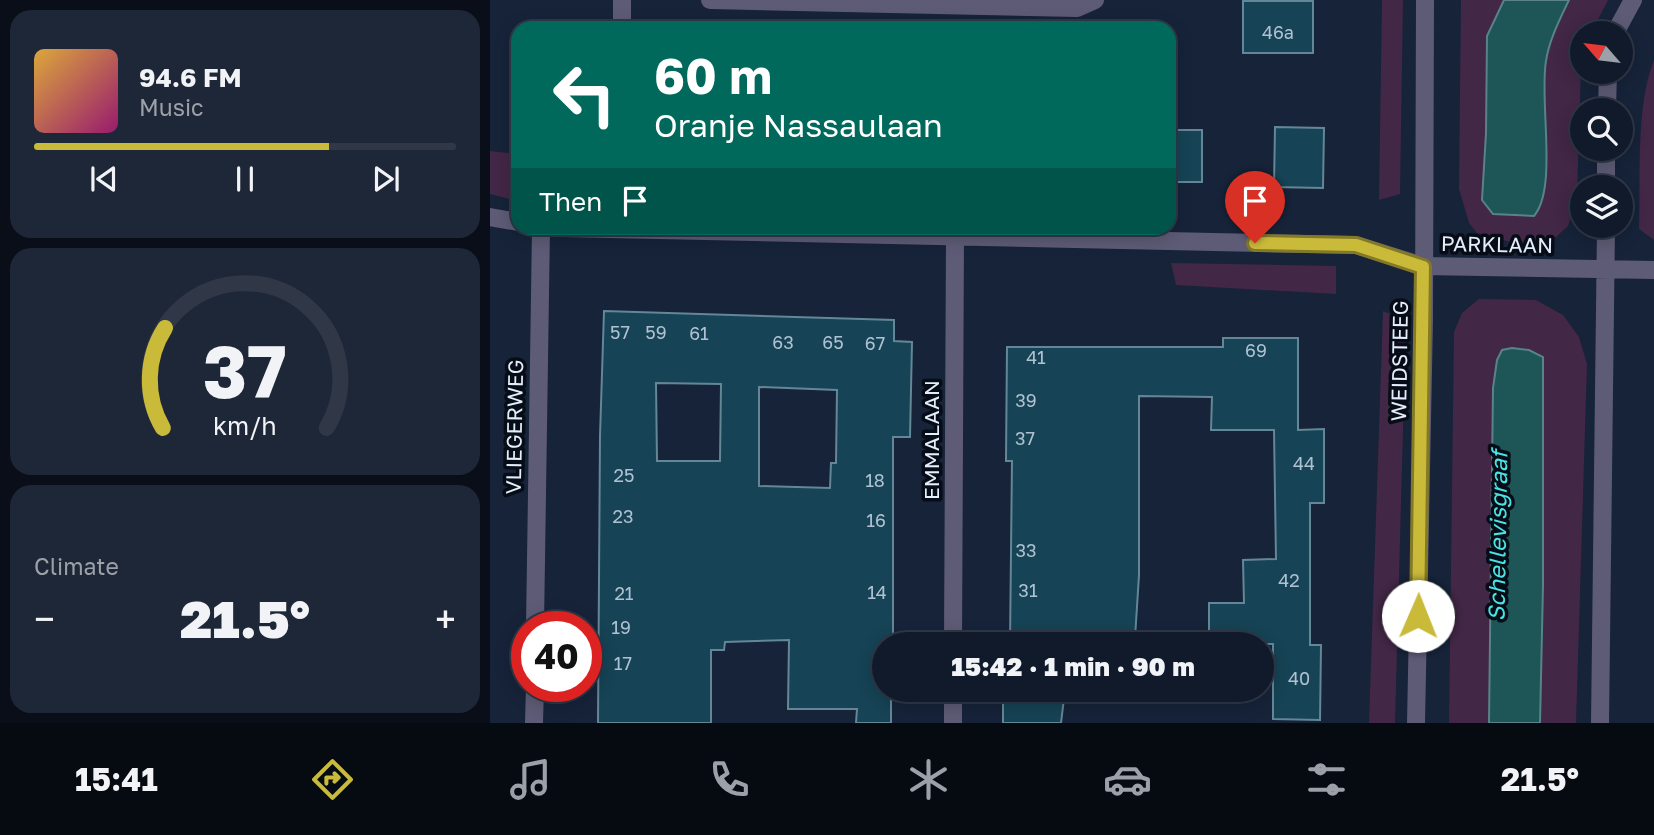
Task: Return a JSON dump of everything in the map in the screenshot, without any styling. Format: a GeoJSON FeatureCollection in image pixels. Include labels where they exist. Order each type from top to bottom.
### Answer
{"type":"FeatureCollection","features":[{"type":"Feature","properties":{"kind":"street"},"geometry":{"type":"LineString","coordinates":[[622,0],[622,21]]}},
{"type":"Feature","properties":{"kind":"street"},"geometry":{"type":"LineString","coordinates":[[710,0],[1077,8],[1095,0]]}},
{"type":"Feature","properties":{"kind":"street","name":"WEIDSTEEG"},"geometry":{"type":"LineString","coordinates":[[1416,723],[1424,334],[1425,0]]}},
{"type":"Feature","properties":{"kind":"street"},"geometry":{"type":"LineString","coordinates":[[1622,21],[1633,0]]}},
{"type":"Feature","properties":{"kind":"street"},"geometry":{"type":"LineString","coordinates":[[490,217],[511,221]]}},
{"type":"Feature","properties":{"kind":"street","name":"VLIEGERWEG"},"geometry":{"type":"LineString","coordinates":[[536,611],[541,235]]}},
{"type":"Feature","properties":{"kind":"street","name":"PARKLAAN"},"geometry":{"type":"LineString","coordinates":[[913,235],[1356,245],[1423,267],[1654,270]]}},
{"type":"Feature","properties":{"kind":"street","name":"EMMALAAN"},"geometry":{"type":"LineString","coordinates":[[953,632],[955,236]]}},
{"type":"Feature","properties":{"kind":"street"},"geometry":{"type":"LineString","coordinates":[[1600,723],[1606,238]]}},
{"type":"Feature","properties":{"kind":"street"},"geometry":{"type":"LineString","coordinates":[[534,723],[535,702]]}},
{"type":"Feature","properties":{"kind":"street"},"geometry":{"type":"LineString","coordinates":[[953,702],[953,723]]}},
{"type":"Feature","properties":{"kind":"shaded area"},"geometry":{"type":"Polygon","coordinates":[[[1382,0],[1403,0],[1400,194],[1379,200],[1382,0]]]}},
{"type":"Feature","properties":{"kind":"shaded area"},"geometry":{"type":"Polygon","coordinates":[[[1461,0],[1504,0],[1487,36],[1482,200],[1544,103],[1546,60],[1556,26],[1569,0],[1608,0],[1597,21],[1570,21],[1570,84],[1580,84],[1580,98],[1570,98],[1570,161],[1578,161],[1578,175],[1570,175],[1568,226],[1556,237],[1522,245],[1477,233],[1469,223],[1459,189],[1461,0]]]}},
{"type":"Feature","properties":{"kind":"shaded area"},"geometry":{"type":"Polygon","coordinates":[[[1654,60],[1654,240],[1639,229],[1641,121],[1654,60]]]}},
{"type":"Feature","properties":{"kind":"shaded area"},"geometry":{"type":"Polygon","coordinates":[[[490,151],[511,153],[511,199],[490,194],[490,151]]]}},
{"type":"Feature","properties":{"kind":"shaded area"},"geometry":{"type":"Polygon","coordinates":[[[1171,263],[1336,266],[1336,294],[1176,285],[1171,263]]]}},
{"type":"Feature","properties":{"kind":"shaded area"},"geometry":{"type":"Polygon","coordinates":[[[1479,299],[1536,300],[1563,315],[1579,337],[1587,364],[1576,723],[1540,723],[1543,585],[1490,696],[1489,723],[1449,723],[1454,332],[1462,313],[1479,299]]]}},
{"type":"Feature","properties":{"kind":"shaded area"},"geometry":{"type":"Polygon","coordinates":[[[1383,311],[1406,320],[1395,723],[1369,723],[1383,311]]]}},
{"type":"Feature","properties":{"kind":"water"},"geometry":{"type":"Polygon","coordinates":[[[1504,0],[1569,0],[1547,53],[1544,78],[1545,185],[1541,203],[1534,216],[1493,214],[1482,200],[1487,36],[1504,0]]]}},
{"type":"Feature","properties":{"kind":"water","name":"Schellevisgraaf"},"geometry":{"type":"Polygon","coordinates":[[[1502,350],[1529,350],[1543,357],[1540,723],[1489,723],[1493,388],[1497,360],[1502,350]]]}},
{"type":"Feature","properties":{"kind":"building"},"geometry":{"type":"Polygon","coordinates":[[[1243,1],[1313,1],[1313,53],[1243,53],[1243,1]]]}},
{"type":"Feature","properties":{"kind":"building"},"geometry":{"type":"Polygon","coordinates":[[[1275,127],[1324,128],[1323,188],[1274,187],[1275,127]]]}},
{"type":"Feature","properties":{"kind":"building"},"geometry":{"type":"Polygon","coordinates":[[[1176,130],[1202,130],[1202,182],[1176,182],[1176,130]]]}},
{"type":"Feature","properties":{"kind":"building"},"geometry":{"type":"Polygon","coordinates":[[[604,311],[894,320],[894,341],[912,342],[910,437],[893,437],[893,632],[872,632],[872,702],[891,702],[891,723],[856,723],[857,709],[788,709],[789,640],[725,642],[724,650],[711,650],[711,723],[598,723],[598,702],[602,702],[602,611],[599,611],[604,311]],[[656,383],[657,461],[720,461],[721,384],[656,383]],[[759,387],[759,486],[830,488],[831,463],[836,463],[837,390],[759,387]]]}},
{"type":"Feature","properties":{"kind":"building"},"geometry":{"type":"Polygon","coordinates":[[[1223,338],[1298,338],[1298,430],[1324,429],[1324,503],[1310,503],[1310,645],[1321,645],[1320,720],[1273,719],[1274,632],[1209,632],[1209,603],[1244,603],[1243,560],[1276,559],[1274,430],[1211,430],[1212,397],[1139,396],[1139,575],[1135,632],[1010,632],[1012,461],[1006,461],[1007,347],[1223,347],[1223,338]]]}},
{"type":"Feature","properties":{"kind":"building"},"geometry":{"type":"Polygon","coordinates":[[[1003,702],[1064,702],[1061,723],[1003,723],[1003,702]]]}},
{"type":"Feature","properties":{"kind":"route"},"geometry":{"type":"LineString","coordinates":[[1255,243],[1356,245],[1423,267],[1418,616]]}}]}
